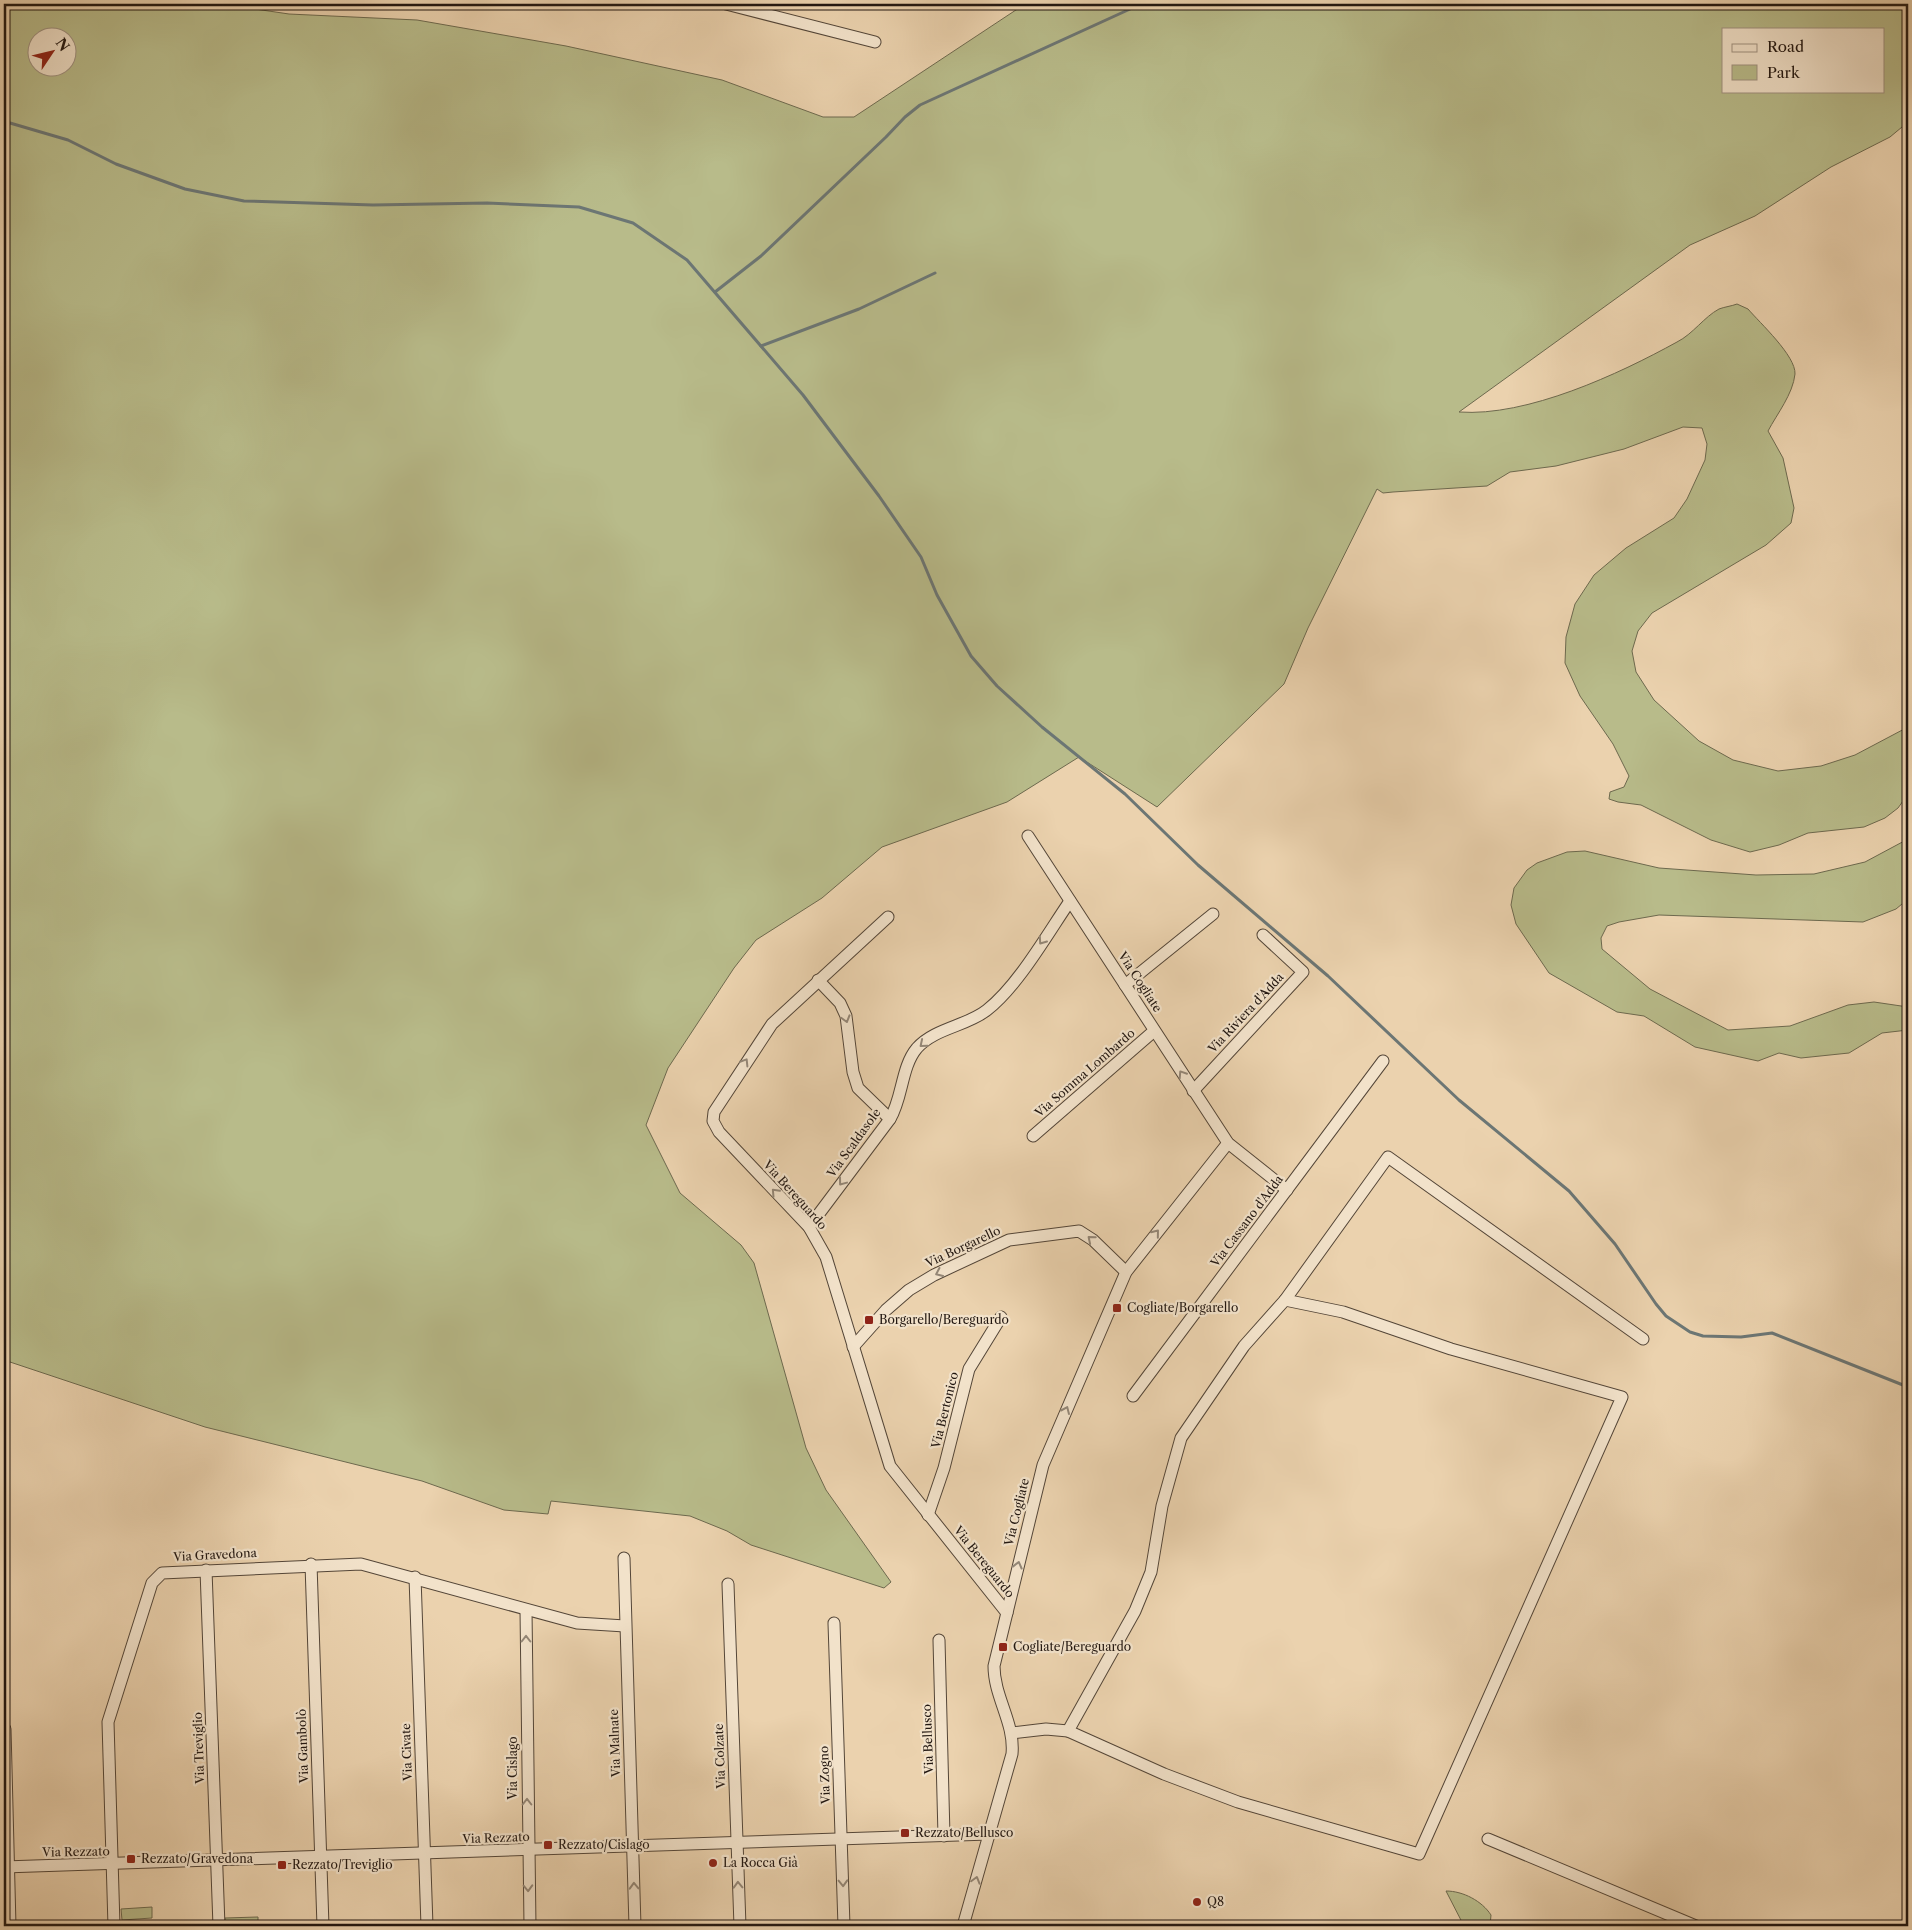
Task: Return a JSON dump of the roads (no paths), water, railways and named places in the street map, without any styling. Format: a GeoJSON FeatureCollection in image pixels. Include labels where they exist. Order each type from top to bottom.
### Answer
{"type":"FeatureCollection","features":[{"type":"Feature","properties":{"kind":"street"},"geometry":{"type":"LineString","coordinates":[[726,4],[875,42]]}},
{"type":"Feature","properties":{"kind":"street","name":"Via Cogliate"},"geometry":{"type":"LineString","coordinates":[[1028,836],[1228,1143],[1287,1190]]}},
{"type":"Feature","properties":{"kind":"street","name":"Via Scaldasole"},"geometry":{"type":"LineString","coordinates":[[809,1227],[890,1119],[896,1106],[908,1063],[916,1050],[927,1040],[969,1022],[992,1007],[1013,982],[1070,901]]}},
{"type":"Feature","properties":{"kind":"street"},"geometry":{"type":"LineString","coordinates":[[1125,984],[1213,914]]}},
{"type":"Feature","properties":{"kind":"street","name":"Via Bereguardo"},"geometry":{"type":"LineString","coordinates":[[888,917],[776,1019],[762,1036],[714,1112],[713,1121],[719,1132],[809,1227],[824,1253],[888,1462],[928,1515],[1007,1612]]}},
{"type":"Feature","properties":{"kind":"street","name":"Via Riviera d'Adda"},"geometry":{"type":"LineString","coordinates":[[1193,1091],[1303,972],[1263,935]]}},
{"type":"Feature","properties":{"kind":"street"},"geometry":{"type":"LineString","coordinates":[[818,980],[840,1004],[846,1016],[856,1084],[863,1094],[890,1119]]}},
{"type":"Feature","properties":{"kind":"street","name":"Via Somma Lombardo"},"geometry":{"type":"LineString","coordinates":[[1033,1136],[1154,1031]]}},
{"type":"Feature","properties":{"kind":"street","name":"Via Cassano d'Adda"},"geometry":{"type":"LineString","coordinates":[[1133,1396],[1384,1061]]}},
{"type":"Feature","properties":{"kind":"street","name":"Via Cogliate"},"geometry":{"type":"LineString","coordinates":[[963,1926],[1011,1760],[1012,1733],[994,1671],[1007,1612],[1048,1452],[1126,1272],[1228,1143]]}},
{"type":"Feature","properties":{"kind":"street"},"geometry":{"type":"LineString","coordinates":[[1068,1731],[1135,1611],[1152,1572],[1162,1506],[1181,1438],[1244,1346],[1285,1300],[1388,1157],[1643,1339]]}},
{"type":"Feature","properties":{"kind":"street","name":"Via Borgarello"},"geometry":{"type":"LineString","coordinates":[[853,1347],[886,1310],[909,1290],[934,1275],[1009,1240],[1079,1231],[1089,1237],[1126,1272]]}},
{"type":"Feature","properties":{"kind":"street"},"geometry":{"type":"LineString","coordinates":[[1012,1733],[1046,1729],[1068,1731],[1164,1774],[1238,1802],[1419,1854],[1622,1397],[1451,1349],[1343,1312],[1285,1300]]}},
{"type":"Feature","properties":{"kind":"street","name":"Via Bertonico"},"geometry":{"type":"LineString","coordinates":[[928,1515],[944,1468],[969,1369],[1001,1317]]}},
{"type":"Feature","properties":{"kind":"street","name":"Via Malnate"},"geometry":{"type":"LineString","coordinates":[[624,1558],[635,1926]]}},
{"type":"Feature","properties":{"kind":"street","name":"Via Gravedona"},"geometry":{"type":"LineString","coordinates":[[114,1926],[109,1712],[154,1580],[166,1572],[311,1564],[361,1564],[415,1577],[577,1623],[625,1626]]}},
{"type":"Feature","properties":{"kind":"street","name":"Via Gambolò"},"geometry":{"type":"LineString","coordinates":[[311,1564],[323,1926]]}},
{"type":"Feature","properties":{"kind":"street","name":"Via Treviglio"},"geometry":{"type":"LineString","coordinates":[[206,1570],[219,1926]]}},
{"type":"Feature","properties":{"kind":"street","name":"Via Civate"},"geometry":{"type":"LineString","coordinates":[[415,1577],[427,1926]]}},
{"type":"Feature","properties":{"kind":"street","name":"Via Colzate"},"geometry":{"type":"LineString","coordinates":[[728,1584],[740,1926]]}},
{"type":"Feature","properties":{"kind":"street","name":"Via Cislago"},"geometry":{"type":"LineString","coordinates":[[526,1610],[527,1850],[530,1926]]}},
{"type":"Feature","properties":{"kind":"street","name":"Via Zogno"},"geometry":{"type":"LineString","coordinates":[[834,1623],[844,1926]]}},
{"type":"Feature","properties":{"kind":"street","name":"Via Bellusco"},"geometry":{"type":"LineString","coordinates":[[939,1640],[944,1836]]}},
{"type":"Feature","properties":{"kind":"street"},"geometry":{"type":"LineString","coordinates":[[5,1729],[6,1867],[10,1926]]}},
{"type":"Feature","properties":{"kind":"street","name":"Via Rezzato"},"geometry":{"type":"LineString","coordinates":[[6,1867],[113,1865],[989,1834]]}},
{"type":"Feature","properties":{"kind":"street"},"geometry":{"type":"LineString","coordinates":[[1488,1839],[1696,1926]]}},
{"type":"Feature","properties":{"kind":"waterway"},"geometry":{"type":"LineString","coordinates":[[715,292],[761,256],[905,117],[920,105],[1141,4]]}},
{"type":"Feature","properties":{"kind":"waterway"},"geometry":{"type":"LineString","coordinates":[[4,124],[10,123],[68,140],[116,164],[185,189],[244,201],[373,205],[487,203],[579,207],[633,223],[687,260],[803,395],[879,496],[921,557],[937,595],[971,656],[997,686],[1042,727],[1125,794],[1198,865],[1328,976],[1459,1100],[1569,1191],[1615,1244],[1666,1316],[1690,1332],[1703,1336],[1741,1337],[1772,1333],[1908,1387]]}},
{"type":"Feature","properties":{"kind":"waterway"},"geometry":{"type":"LineString","coordinates":[[761,346],[859,309],[935,273]]}},
{"type":"Feature","properties":{"kind":"place","name":"Cogliate/Borgarello"},"geometry":{"type":"Point","coordinates":[1117,1308]}},
{"type":"Feature","properties":{"kind":"place","name":"Borgarello/Bereguardo"},"geometry":{"type":"Point","coordinates":[869,1320]}},
{"type":"Feature","properties":{"kind":"place","name":"Cogliate/Bereguardo"},"geometry":{"type":"Point","coordinates":[1003,1647]}},
{"type":"Feature","properties":{"kind":"place","name":"Rezzato/Bellusco"},"geometry":{"type":"Point","coordinates":[905,1833]}},
{"type":"Feature","properties":{"kind":"place","name":"Rezzato/Cislago"},"geometry":{"type":"Point","coordinates":[548,1845]}},
{"type":"Feature","properties":{"kind":"place","name":"Rezzato/Gravedona"},"geometry":{"type":"Point","coordinates":[131,1859]}},
{"type":"Feature","properties":{"kind":"place","name":"La Rocca Già"},"geometry":{"type":"Point","coordinates":[713,1863]}},
{"type":"Feature","properties":{"kind":"place","name":"Rezzato/Treviglio"},"geometry":{"type":"Point","coordinates":[282,1865]}},
{"type":"Feature","properties":{"kind":"place","name":"Q8"},"geometry":{"type":"Point","coordinates":[1197,1902]}}]}
